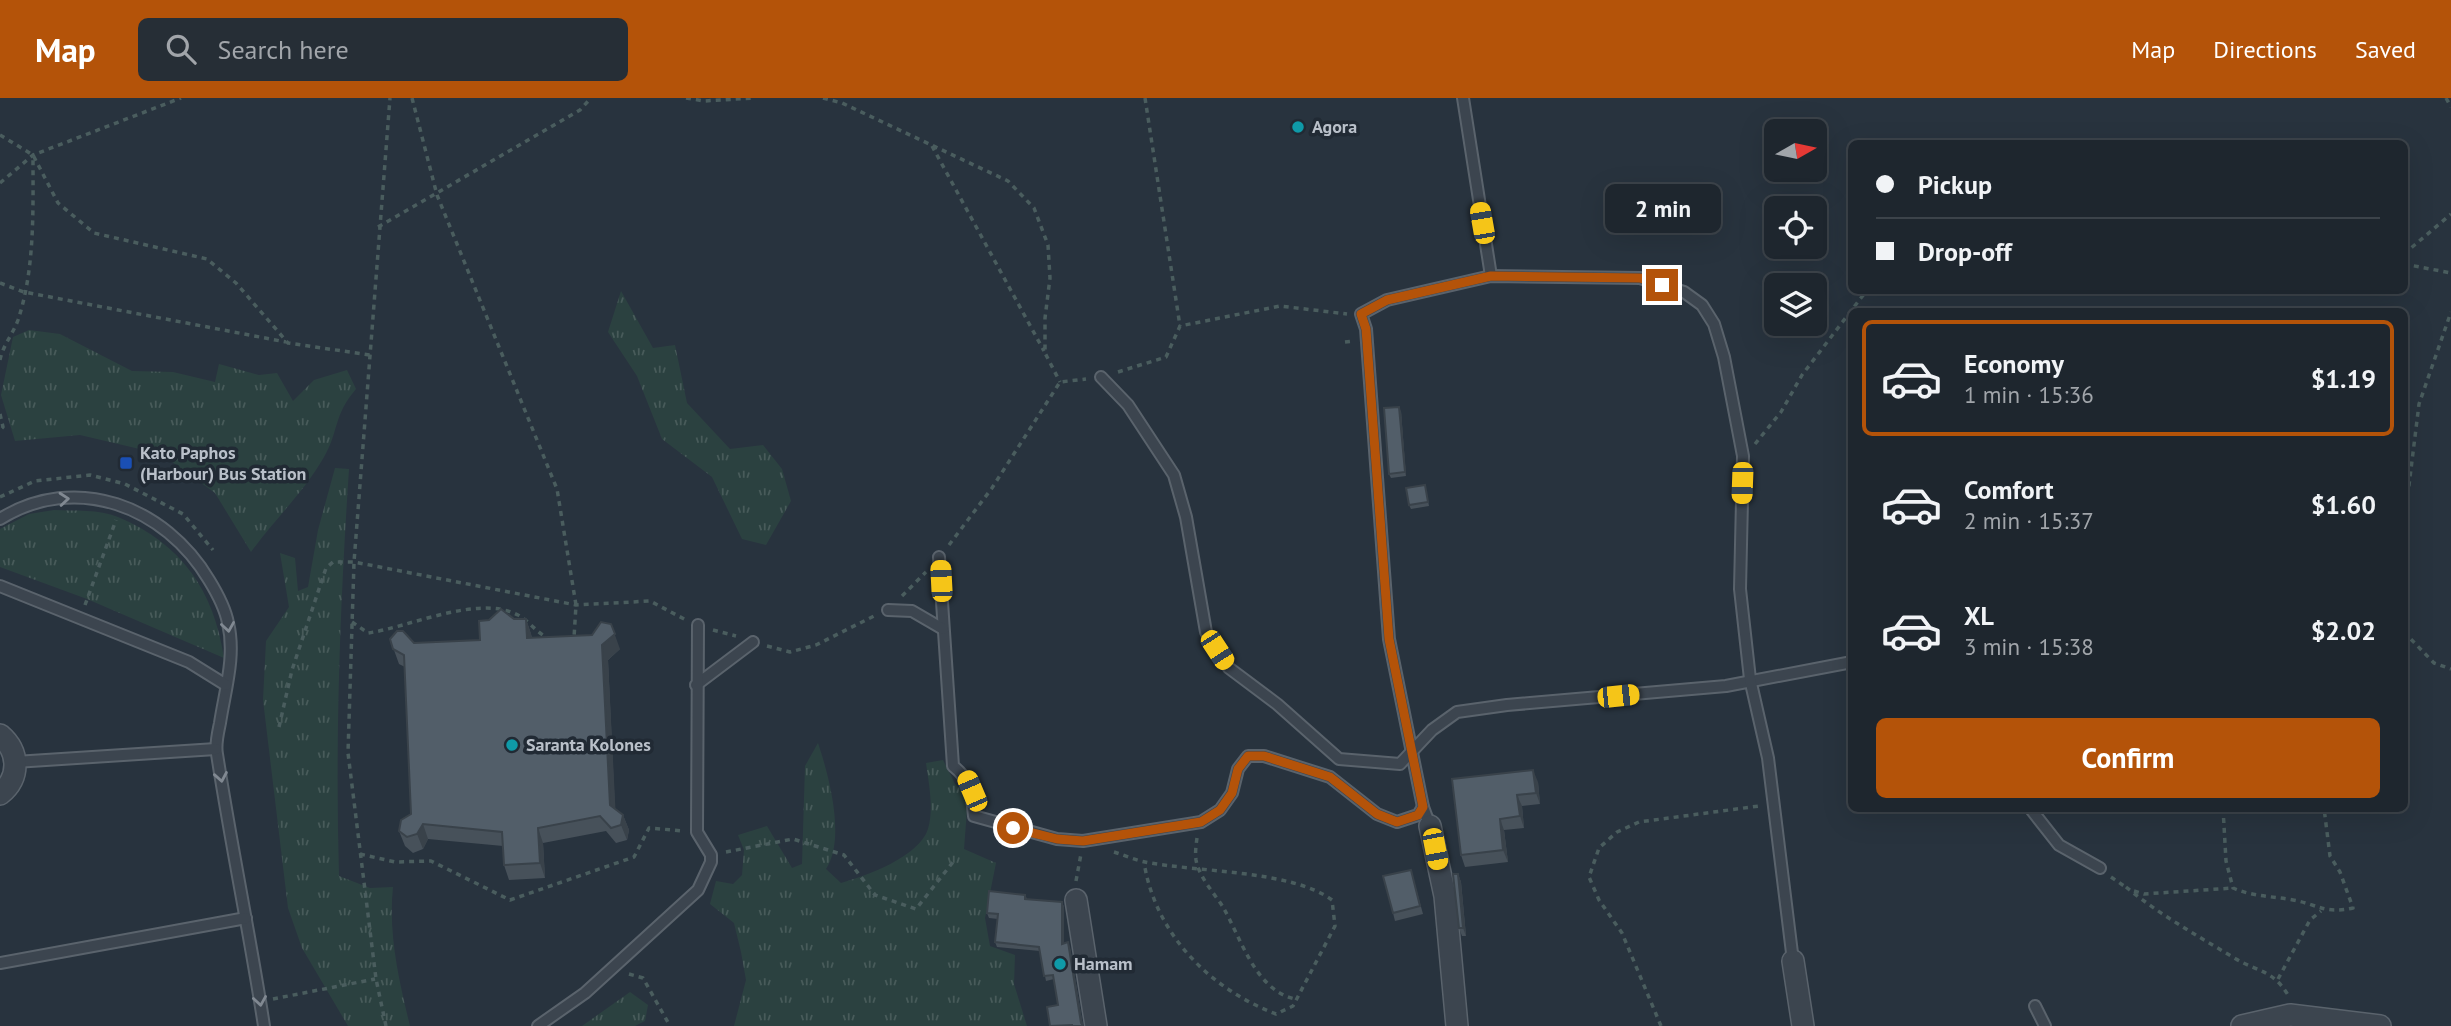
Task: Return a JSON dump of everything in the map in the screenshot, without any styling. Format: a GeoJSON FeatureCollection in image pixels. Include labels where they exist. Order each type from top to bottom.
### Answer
{"type":"FeatureCollection","features":[{"type":"Feature","properties":{"kind":"street"},"geometry":{"type":"LineString","coordinates":[[0,735],[10,745],[15,762],[12,779],[0,794]]}},
{"type":"Feature","properties":{"kind":"street"},"geometry":{"type":"LineString","coordinates":[[1426,817],[1444,896],[1457,1026]]}},
{"type":"Feature","properties":{"kind":"street"},"geometry":{"type":"LineString","coordinates":[[1076,900],[1096,1026]]}},
{"type":"Feature","properties":{"kind":"street"},"geometry":{"type":"LineString","coordinates":[[1793,961],[1803,1026]]}},
{"type":"Feature","properties":{"kind":"street"},"geometry":{"type":"LineString","coordinates":[[2242,1026],[2290,1015],[2380,1026]]}},
{"type":"Feature","properties":{"kind":"lane"},"geometry":{"type":"LineString","coordinates":[[1463,98],[1491,276]]}},
{"type":"Feature","properties":{"kind":"lane"},"geometry":{"type":"LineString","coordinates":[[940,558],[953,766],[965,775],[972,791],[974,816],[1057,839],[1083,841],[1201,822],[1220,810],[1232,793],[1238,769],[1248,756],[1264,756],[1330,777],[1377,814],[1397,822],[1418,815],[1426,817],[1389,639],[1366,329],[1361,314],[1387,300],[1491,276],[1640,278],[1684,292],[1702,305],[1714,324],[1724,357],[1743,457],[1740,589],[1750,679],[1768,758],[1771,806],[1793,961]]}},
{"type":"Feature","properties":{"kind":"lane"},"geometry":{"type":"LineString","coordinates":[[1101,377],[1128,405],[1174,475],[1186,517],[1206,632],[1229,668],[1277,704],[1339,759],[1400,764],[1432,730],[1457,712],[1507,705],[1726,686],[1750,679],[1848,663]]}},
{"type":"Feature","properties":{"kind":"lane"},"geometry":{"type":"LineString","coordinates":[[0,519],[20,506],[41,501],[83,497],[119,503],[162,526],[183,542],[220,599],[229,624],[231,665],[216,749],[264,1026]]}},
{"type":"Feature","properties":{"kind":"lane"},"geometry":{"type":"LineString","coordinates":[[0,586],[190,662],[226,685]]}},
{"type":"Feature","properties":{"kind":"lane"},"geometry":{"type":"LineString","coordinates":[[888,610],[912,611],[943,629]]}},
{"type":"Feature","properties":{"kind":"lane"},"geometry":{"type":"LineString","coordinates":[[537,1026],[585,993],[698,890],[711,862],[697,832],[698,625]]}},
{"type":"Feature","properties":{"kind":"lane"},"geometry":{"type":"LineString","coordinates":[[696,685],[753,642]]}},
{"type":"Feature","properties":{"kind":"lane"},"geometry":{"type":"LineString","coordinates":[[15,762],[216,749]]}},
{"type":"Feature","properties":{"kind":"lane"},"geometry":{"type":"LineString","coordinates":[[2034,812],[2059,845],[2100,868]]}},
{"type":"Feature","properties":{"kind":"lane"},"geometry":{"type":"LineString","coordinates":[[0,963],[246,918]]}},
{"type":"Feature","properties":{"kind":"lane"},"geometry":{"type":"LineString","coordinates":[[2035,1006],[2045,1026]]}},
{"type":"Feature","properties":{"kind":"path"},"geometry":{"type":"LineString","coordinates":[[0,183],[33,155],[181,98]]}},
{"type":"Feature","properties":{"kind":"path"},"geometry":{"type":"LineString","coordinates":[[386,1026],[376,979],[348,752],[354,562],[390,98]]}},
{"type":"Feature","properties":{"kind":"path"},"geometry":{"type":"LineString","coordinates":[[412,98],[437,195],[557,489],[576,605],[573,615],[575,645]]}},
{"type":"Feature","properties":{"kind":"path"},"geometry":{"type":"LineString","coordinates":[[378,227],[580,110],[591,98]]}},
{"type":"Feature","properties":{"kind":"path"},"geometry":{"type":"LineString","coordinates":[[686,98],[754,98]]}},
{"type":"Feature","properties":{"kind":"path"},"geometry":{"type":"LineString","coordinates":[[822,98],[842,103],[1008,181],[1034,208],[1048,245],[1050,278],[1045,318],[1045,353]]}},
{"type":"Feature","properties":{"kind":"path"},"geometry":{"type":"LineString","coordinates":[[1060,382],[1101,377],[1166,357],[1180,326],[1145,98]]}},
{"type":"Feature","properties":{"kind":"path"},"geometry":{"type":"LineString","coordinates":[[2446,98],[2451,107]]}},
{"type":"Feature","properties":{"kind":"path"},"geometry":{"type":"LineString","coordinates":[[0,135],[33,155],[58,203],[94,233],[207,260],[236,283],[288,343]]}},
{"type":"Feature","properties":{"kind":"path"},"geometry":{"type":"LineString","coordinates":[[930,145],[1060,382]]}},
{"type":"Feature","properties":{"kind":"path"},"geometry":{"type":"LineString","coordinates":[[0,360],[18,321],[24,292],[33,227],[33,155]]}},
{"type":"Feature","properties":{"kind":"path"},"geometry":{"type":"LineString","coordinates":[[2408,251],[2451,214]]}},
{"type":"Feature","properties":{"kind":"path"},"geometry":{"type":"LineString","coordinates":[[2408,265],[2451,273]]}},
{"type":"Feature","properties":{"kind":"path"},"geometry":{"type":"LineString","coordinates":[[0,283],[24,292],[288,343],[370,355]]}},
{"type":"Feature","properties":{"kind":"path"},"geometry":{"type":"LineString","coordinates":[[1853,308],[1864,294]]}},
{"type":"Feature","properties":{"kind":"path"},"geometry":{"type":"LineString","coordinates":[[1180,326],[1280,306],[1335,315],[1361,314]]}},
{"type":"Feature","properties":{"kind":"path"},"geometry":{"type":"LineString","coordinates":[[2408,493],[2419,404],[2451,312]]}},
{"type":"Feature","properties":{"kind":"path"},"geometry":{"type":"LineString","coordinates":[[1743,457],[1764,436],[1802,376],[1848,315]]}},
{"type":"Feature","properties":{"kind":"path"},"geometry":{"type":"LineString","coordinates":[[279,727],[292,670],[326,568],[333,562],[354,562],[576,605],[650,601],[698,625],[790,652],[816,645],[888,610],[940,558],[992,488],[1060,382]]}},
{"type":"Feature","properties":{"kind":"path"},"geometry":{"type":"LineString","coordinates":[[0,414],[4,427],[0,430]]}},
{"type":"Feature","properties":{"kind":"path"},"geometry":{"type":"LineString","coordinates":[[81,618],[117,517],[125,484]]}},
{"type":"Feature","properties":{"kind":"path"},"geometry":{"type":"LineString","coordinates":[[352,622],[368,633],[465,611],[497,610],[517,615],[545,638],[555,640]]}},
{"type":"Feature","properties":{"kind":"path"},"geometry":{"type":"LineString","coordinates":[[2408,636],[2434,663],[2451,669]]}},
{"type":"Feature","properties":{"kind":"path"},"geometry":{"type":"LineString","coordinates":[[1661,1026],[1622,933],[1599,900],[1589,877],[1599,848],[1617,832],[1639,822],[1771,806]]}},
{"type":"Feature","properties":{"kind":"path"},"geometry":{"type":"LineString","coordinates":[[2223,812],[2226,861],[2233,888]]}},
{"type":"Feature","properties":{"kind":"path"},"geometry":{"type":"LineString","coordinates":[[2278,979],[2310,920],[2321,911],[2353,908],[2340,872],[2330,856],[2324,812]]}},
{"type":"Feature","properties":{"kind":"path"},"geometry":{"type":"LineString","coordinates":[[1201,822],[1196,842],[1199,868],[1254,965],[1285,997],[1295,999]]}},
{"type":"Feature","properties":{"kind":"path"},"geometry":{"type":"LineString","coordinates":[[360,854],[395,862],[431,861],[510,900],[634,857],[649,828],[697,832]]}},
{"type":"Feature","properties":{"kind":"path"},"geometry":{"type":"LineString","coordinates":[[710,855],[793,839],[844,855],[875,895],[916,909],[953,862]]}},
{"type":"Feature","properties":{"kind":"path"},"geometry":{"type":"LineString","coordinates":[[1076,900],[1083,841],[1144,862],[1199,868],[1317,889],[1332,900],[1335,926],[1293,1006],[1276,1014],[1253,1005],[1192,961],[1160,918],[1148,889],[1144,862]]}},
{"type":"Feature","properties":{"kind":"path"},"geometry":{"type":"LineString","coordinates":[[2100,868],[2182,927],[2243,964],[2278,979],[2291,1000]]}},
{"type":"Feature","properties":{"kind":"path"},"geometry":{"type":"LineString","coordinates":[[2126,887],[2144,894],[2233,888],[2251,896],[2305,902],[2321,911]]}},
{"type":"Feature","properties":{"kind":"path"},"geometry":{"type":"LineString","coordinates":[[610,970],[643,978],[670,1026]]}},
{"type":"Feature","properties":{"kind":"path"},"geometry":{"type":"LineString","coordinates":[[261,1001],[376,979]]}},
{"type":"Feature","properties":{"kind":"green space"},"geometry":{"type":"Polygon","coordinates":[[[621,291],[653,348],[675,345],[687,403],[730,449],[763,445],[782,469],[791,501],[766,545],[742,539],[712,477],[662,439],[637,376],[608,332],[621,291]]]}},
{"type":"Feature","properties":{"kind":"green space"},"geometry":{"type":"Polygon","coordinates":[[[29,330],[60,334],[132,371],[173,372],[215,382],[219,364],[259,375],[277,373],[293,401],[314,380],[347,370],[356,389],[343,407],[329,448],[316,470],[251,552],[215,493],[161,454],[80,435],[15,441],[1,395],[13,337],[29,330]]]}},
{"type":"Feature","properties":{"kind":"green space"},"geometry":{"type":"Polygon","coordinates":[[[335,468],[349,469],[339,672],[339,876],[370,888],[393,887],[393,940],[410,1026],[348,1026],[302,948],[288,908],[263,700],[266,641],[289,607],[280,553],[295,558],[298,591],[308,587],[318,530],[335,468]]]}},
{"type":"Feature","properties":{"kind":"green space"},"geometry":{"type":"Polygon","coordinates":[[[54,510],[111,514],[141,528],[160,541],[191,572],[203,591],[219,634],[224,658],[87,599],[0,567],[0,529],[29,514],[54,510]]]}},
{"type":"Feature","properties":{"kind":"green space"},"geometry":{"type":"Polygon","coordinates":[[[818,743],[834,807],[835,841],[826,869],[841,883],[890,864],[903,857],[923,839],[931,813],[926,763],[943,760],[955,784],[968,796],[964,849],[996,863],[985,918],[990,946],[1015,955],[1014,984],[1027,1026],[734,1026],[746,980],[734,923],[710,904],[716,881],[733,884],[742,875],[744,850],[738,835],[767,826],[792,868],[802,864],[805,766],[818,743]]]}},
{"type":"Feature","properties":{"kind":"green space"},"geometry":{"type":"Polygon","coordinates":[[[630,992],[648,1005],[645,1021],[635,1026],[582,1026],[630,992]]]}},
{"type":"Feature","properties":{"kind":"building"},"geometry":{"type":"Polygon","coordinates":[[[1399,407],[1405,472],[1389,474],[1384,408],[1399,407]]]}},
{"type":"Feature","properties":{"kind":"building"},"geometry":{"type":"Polygon","coordinates":[[[1425,485],[1428,502],[1409,505],[1406,488],[1425,485]]]}},
{"type":"Feature","properties":{"kind":"building","name":"Saranta Kolones"},"geometry":{"type":"Polygon","coordinates":[[[501,609],[514,619],[526,619],[527,638],[592,635],[601,622],[611,624],[615,634],[602,645],[610,805],[623,815],[621,825],[611,828],[600,816],[538,828],[540,863],[504,865],[502,832],[423,824],[417,834],[407,837],[399,831],[401,820],[411,814],[404,655],[393,649],[390,639],[397,631],[403,631],[414,643],[480,640],[479,621],[489,620],[501,609]]]}},
{"type":"Feature","properties":{"kind":"building"},"geometry":{"type":"Polygon","coordinates":[[[1533,770],[1536,793],[1517,795],[1520,816],[1500,819],[1503,850],[1461,855],[1452,779],[1533,770]]]}},
{"type":"Feature","properties":{"kind":"building"},"geometry":{"type":"Polygon","coordinates":[[[1411,870],[1420,906],[1393,913],[1383,876],[1411,870]]]}},
{"type":"Feature","properties":{"kind":"building"},"geometry":{"type":"Polygon","coordinates":[[[1453,874],[1458,874],[1463,928],[1459,928],[1453,874]]]}},
{"type":"Feature","properties":{"kind":"building"},"geometry":{"type":"Polygon","coordinates":[[[989,891],[1025,895],[1025,899],[1062,902],[1062,944],[1068,942],[1083,1026],[1050,1026],[1047,1007],[1058,1005],[1053,975],[1044,976],[1039,947],[995,942],[998,914],[987,913],[989,891]]]}},
{"type":"Feature","properties":{"kind":"place","name":"Agora"},"geometry":{"type":"Point","coordinates":[1298,127]}},
{"type":"Feature","properties":{"kind":"place","name":"Kato Paphos (Harbour) Bus Station"},"geometry":{"type":"Point","coordinates":[126,463]}},
{"type":"Feature","properties":{"kind":"place","name":"Saranta Kolones"},"geometry":{"type":"Point","coordinates":[512,745]}},
{"type":"Feature","properties":{"kind":"place","name":"Hamam"},"geometry":{"type":"Point","coordinates":[1060,964]}},
{"type":"Feature","properties":{"kind":"route"},"geometry":{"type":"LineString","coordinates":[[1013,828],[1057,839],[1083,841],[1201,822],[1220,810],[1232,793],[1238,769],[1248,756],[1264,756],[1330,777],[1377,814],[1397,822],[1418,815],[1423,807],[1389,639],[1366,329],[1361,314],[1387,300],[1491,276],[1640,278],[1662,285]]}}]}
